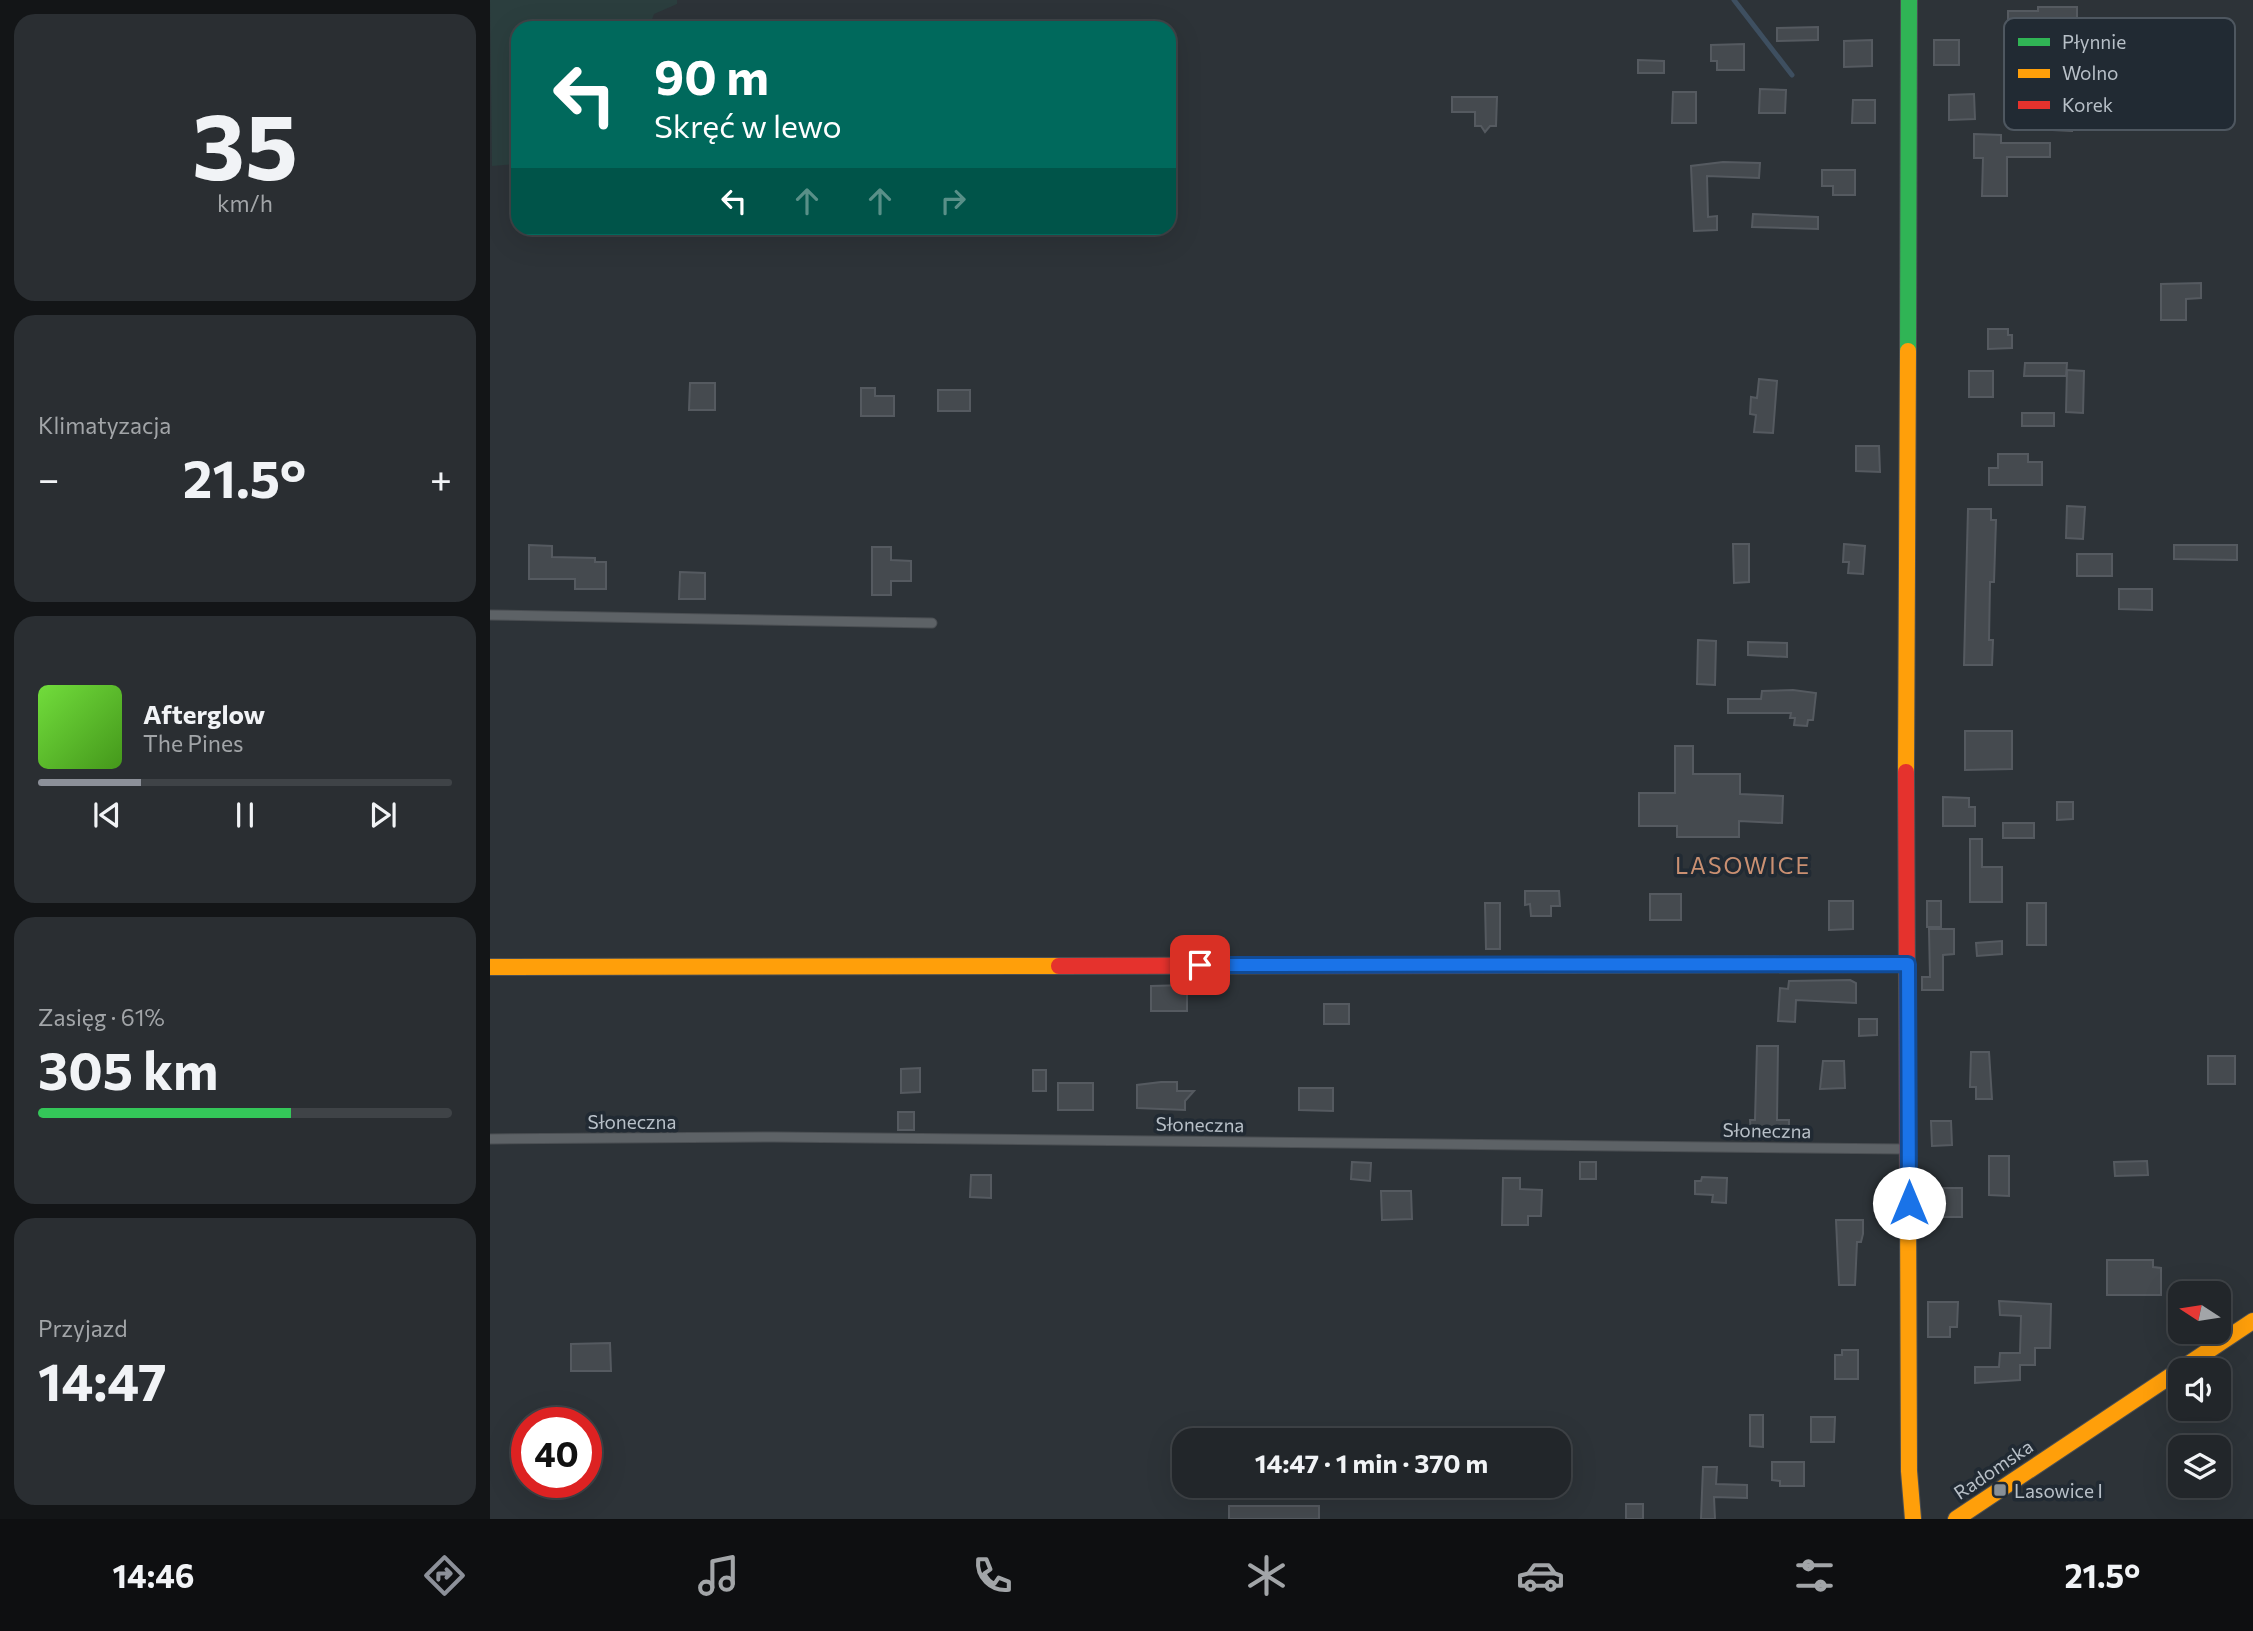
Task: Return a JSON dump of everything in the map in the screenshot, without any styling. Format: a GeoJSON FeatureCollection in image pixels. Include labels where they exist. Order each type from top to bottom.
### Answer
{"type":"FeatureCollection","features":[{"type":"Feature","properties":{"kind":"street"},"geometry":{"type":"LineString","coordinates":[[1909,0],[1909,1457],[1913,1519]]}},
{"type":"Feature","properties":{"kind":"street"},"geometry":{"type":"LineString","coordinates":[[490,967],[1908,964]]}},
{"type":"Feature","properties":{"kind":"street","name":"Radomska"},"geometry":{"type":"LineString","coordinates":[[1956,1519],[2253,1321]]}},
{"type":"Feature","properties":{"kind":"lane"},"geometry":{"type":"LineString","coordinates":[[490,615],[932,623]]}},
{"type":"Feature","properties":{"kind":"lane","name":"Słoneczna"},"geometry":{"type":"LineString","coordinates":[[490,1139],[774,1137],[1909,1149]]}},
{"type":"Feature","properties":{"kind":"shaded area"},"geometry":{"type":"Polygon","coordinates":[[[490,0],[677,0],[677,4],[654,14],[652,21],[511,21],[511,165],[492,166],[490,0]]]}},
{"type":"Feature","properties":{"kind":"building"},"geometry":{"type":"Polygon","coordinates":[[[2038,7],[2077,7],[2077,18],[2008,18],[2008,11],[2038,11],[2038,7]]]}},
{"type":"Feature","properties":{"kind":"building"},"geometry":{"type":"Polygon","coordinates":[[[1818,27],[1818,40],[1777,41],[1777,28],[1818,27]]]}},
{"type":"Feature","properties":{"kind":"building"},"geometry":{"type":"Polygon","coordinates":[[[1872,40],[1872,66],[1844,67],[1844,41],[1872,40]]]}},
{"type":"Feature","properties":{"kind":"building"},"geometry":{"type":"Polygon","coordinates":[[[1934,40],[1959,40],[1959,65],[1934,65],[1934,40]]]}},
{"type":"Feature","properties":{"kind":"building"},"geometry":{"type":"Polygon","coordinates":[[[1744,44],[1744,70],[1717,70],[1717,61],[1711,61],[1711,45],[1744,44]]]}},
{"type":"Feature","properties":{"kind":"building"},"geometry":{"type":"Polygon","coordinates":[[[1638,60],[1664,61],[1664,73],[1638,73],[1638,60]]]}},
{"type":"Feature","properties":{"kind":"building"},"geometry":{"type":"Polygon","coordinates":[[[1760,89],[1786,90],[1785,113],[1759,113],[1760,89]]]}},
{"type":"Feature","properties":{"kind":"building"},"geometry":{"type":"Polygon","coordinates":[[[1673,92],[1696,92],[1696,123],[1672,123],[1673,92]]]}},
{"type":"Feature","properties":{"kind":"building"},"geometry":{"type":"Polygon","coordinates":[[[1974,94],[1975,119],[1949,120],[1949,95],[1974,94]]]}},
{"type":"Feature","properties":{"kind":"building"},"geometry":{"type":"Polygon","coordinates":[[[1452,97],[1497,97],[1496,126],[1490,126],[1485,132],[1481,126],[1475,126],[1475,112],[1452,112],[1452,97]]]}},
{"type":"Feature","properties":{"kind":"building"},"geometry":{"type":"Polygon","coordinates":[[[1853,100],[1875,100],[1875,123],[1852,123],[1853,100]]]}},
{"type":"Feature","properties":{"kind":"building"},"geometry":{"type":"Polygon","coordinates":[[[1974,134],[2001,135],[2001,143],[2050,143],[2050,157],[2007,157],[2007,196],[1982,196],[1983,158],[1974,158],[1974,134]]]}},
{"type":"Feature","properties":{"kind":"building"},"geometry":{"type":"Polygon","coordinates":[[[1723,162],[1760,163],[1759,178],[1707,176],[1708,217],[1717,216],[1717,230],[1694,231],[1691,166],[1723,162]]]}},
{"type":"Feature","properties":{"kind":"building"},"geometry":{"type":"Polygon","coordinates":[[[1822,170],[1855,170],[1855,195],[1833,195],[1833,186],[1822,186],[1822,170]]]}},
{"type":"Feature","properties":{"kind":"building"},"geometry":{"type":"Polygon","coordinates":[[[1753,214],[1818,217],[1818,229],[1752,227],[1753,214]]]}},
{"type":"Feature","properties":{"kind":"building"},"geometry":{"type":"Polygon","coordinates":[[[2201,283],[2201,298],[2186,299],[2186,320],[2161,320],[2161,284],[2201,283]]]}},
{"type":"Feature","properties":{"kind":"building"},"geometry":{"type":"Polygon","coordinates":[[[1988,329],[2008,329],[2008,335],[2012,335],[2012,348],[1988,349],[1988,329]]]}},
{"type":"Feature","properties":{"kind":"building"},"geometry":{"type":"Polygon","coordinates":[[[2025,363],[2067,363],[2066,376],[2024,376],[2025,363]]]}},
{"type":"Feature","properties":{"kind":"building"},"geometry":{"type":"Polygon","coordinates":[[[2067,370],[2084,371],[2083,413],[2066,412],[2067,370]]]}},
{"type":"Feature","properties":{"kind":"building"},"geometry":{"type":"Polygon","coordinates":[[[1969,371],[1993,371],[1993,397],[1969,397],[1969,371]]]}},
{"type":"Feature","properties":{"kind":"building"},"geometry":{"type":"Polygon","coordinates":[[[1759,379],[1777,381],[1773,433],[1754,432],[1756,415],[1750,414],[1751,397],[1757,398],[1759,379]]]}},
{"type":"Feature","properties":{"kind":"building"},"geometry":{"type":"Polygon","coordinates":[[[690,383],[715,383],[715,410],[689,410],[690,383]]]}},
{"type":"Feature","properties":{"kind":"building"},"geometry":{"type":"Polygon","coordinates":[[[861,388],[875,388],[875,396],[894,396],[894,416],[861,416],[861,388]]]}},
{"type":"Feature","properties":{"kind":"building"},"geometry":{"type":"Polygon","coordinates":[[[938,390],[970,390],[970,411],[938,411],[938,390]]]}},
{"type":"Feature","properties":{"kind":"building"},"geometry":{"type":"Polygon","coordinates":[[[2022,413],[2054,413],[2054,426],[2022,426],[2022,413]]]}},
{"type":"Feature","properties":{"kind":"building"},"geometry":{"type":"Polygon","coordinates":[[[1856,446],[1879,446],[1880,472],[1856,471],[1856,446]]]}},
{"type":"Feature","properties":{"kind":"building"},"geometry":{"type":"Polygon","coordinates":[[[1998,454],[2028,454],[2028,462],[2042,462],[2042,485],[1989,485],[1989,468],[1998,468],[1998,454]]]}},
{"type":"Feature","properties":{"kind":"building"},"geometry":{"type":"Polygon","coordinates":[[[2067,506],[2085,507],[2083,539],[2066,538],[2067,506]]]}},
{"type":"Feature","properties":{"kind":"building"},"geometry":{"type":"Polygon","coordinates":[[[1968,509],[1991,509],[1991,520],[1996,520],[1994,582],[1990,582],[1989,640],[1993,640],[1992,665],[1964,665],[1968,509]]]}},
{"type":"Feature","properties":{"kind":"building"},"geometry":{"type":"Polygon","coordinates":[[[1733,544],[1749,544],[1749,582],[1734,583],[1733,544]]]}},
{"type":"Feature","properties":{"kind":"building"},"geometry":{"type":"Polygon","coordinates":[[[1844,544],[1865,546],[1863,574],[1848,573],[1849,562],[1843,562],[1844,544]]]}},
{"type":"Feature","properties":{"kind":"building"},"geometry":{"type":"Polygon","coordinates":[[[529,545],[552,546],[552,557],[595,558],[595,562],[606,562],[606,589],[575,589],[575,579],[529,579],[529,545]]]}},
{"type":"Feature","properties":{"kind":"building"},"geometry":{"type":"Polygon","coordinates":[[[2174,545],[2237,545],[2237,560],[2174,559],[2174,545]]]}},
{"type":"Feature","properties":{"kind":"building"},"geometry":{"type":"Polygon","coordinates":[[[872,547],[891,547],[891,560],[911,561],[911,581],[891,581],[891,595],[872,595],[872,547]]]}},
{"type":"Feature","properties":{"kind":"building"},"geometry":{"type":"Polygon","coordinates":[[[2077,554],[2112,554],[2112,576],[2077,576],[2077,554]]]}},
{"type":"Feature","properties":{"kind":"building"},"geometry":{"type":"Polygon","coordinates":[[[680,572],[705,573],[705,599],[679,599],[680,572]]]}},
{"type":"Feature","properties":{"kind":"building"},"geometry":{"type":"Polygon","coordinates":[[[2119,589],[2152,589],[2152,610],[2119,609],[2119,589]]]}},
{"type":"Feature","properties":{"kind":"building"},"geometry":{"type":"Polygon","coordinates":[[[1698,640],[1716,641],[1715,685],[1697,684],[1698,640]]]}},
{"type":"Feature","properties":{"kind":"building"},"geometry":{"type":"Polygon","coordinates":[[[1748,642],[1787,643],[1787,657],[1748,655],[1748,642]]]}},
{"type":"Feature","properties":{"kind":"building"},"geometry":{"type":"Polygon","coordinates":[[[1793,690],[1816,693],[1813,720],[1808,720],[1807,726],[1794,725],[1795,718],[1790,718],[1791,713],[1728,713],[1728,699],[1761,699],[1762,691],[1793,690]]]}},
{"type":"Feature","properties":{"kind":"building"},"geometry":{"type":"Polygon","coordinates":[[[1965,731],[2012,731],[2012,769],[1965,770],[1965,731]]]}},
{"type":"Feature","properties":{"kind":"building"},"geometry":{"type":"Polygon","coordinates":[[[1675,746],[1693,746],[1693,774],[1740,774],[1740,794],[1783,796],[1782,823],[1739,821],[1739,837],[1677,837],[1677,826],[1639,826],[1639,793],[1675,793],[1675,746]]]}},
{"type":"Feature","properties":{"kind":"building"},"geometry":{"type":"Polygon","coordinates":[[[1943,797],[1969,798],[1969,807],[1975,807],[1975,826],[1943,826],[1943,797]]]}},
{"type":"Feature","properties":{"kind":"building"},"geometry":{"type":"Polygon","coordinates":[[[2057,802],[2073,802],[2073,819],[2057,820],[2057,802]]]}},
{"type":"Feature","properties":{"kind":"building"},"geometry":{"type":"Polygon","coordinates":[[[2003,823],[2034,823],[2034,838],[2003,838],[2003,823]]]}},
{"type":"Feature","properties":{"kind":"building"},"geometry":{"type":"Polygon","coordinates":[[[1970,839],[1982,839],[1982,867],[2002,867],[2002,902],[1970,902],[1970,839]]]}},
{"type":"Feature","properties":{"kind":"building"},"geometry":{"type":"Polygon","coordinates":[[[1525,891],[1559,891],[1560,906],[1551,906],[1551,916],[1531,916],[1530,904],[1525,905],[1525,891]]]}},
{"type":"Feature","properties":{"kind":"building"},"geometry":{"type":"Polygon","coordinates":[[[1650,894],[1681,894],[1681,920],[1650,920],[1650,894]]]}},
{"type":"Feature","properties":{"kind":"building"},"geometry":{"type":"Polygon","coordinates":[[[1829,901],[1853,901],[1853,929],[1829,930],[1829,901]]]}},
{"type":"Feature","properties":{"kind":"building"},"geometry":{"type":"Polygon","coordinates":[[[1927,901],[1941,901],[1941,927],[1927,927],[1927,901]]]}},
{"type":"Feature","properties":{"kind":"building"},"geometry":{"type":"Polygon","coordinates":[[[1485,903],[1500,903],[1500,949],[1486,949],[1485,903]]]}},
{"type":"Feature","properties":{"kind":"building"},"geometry":{"type":"Polygon","coordinates":[[[2027,903],[2046,903],[2046,945],[2027,945],[2027,903]]]}},
{"type":"Feature","properties":{"kind":"building"},"geometry":{"type":"Polygon","coordinates":[[[1929,929],[1954,929],[1954,954],[1943,955],[1943,990],[1922,990],[1922,977],[1930,977],[1929,929]]]}},
{"type":"Feature","properties":{"kind":"building"},"geometry":{"type":"Polygon","coordinates":[[[2002,941],[2002,954],[1977,956],[1976,943],[2002,941]]]}},
{"type":"Feature","properties":{"kind":"building"},"geometry":{"type":"Polygon","coordinates":[[[1850,980],[1856,983],[1856,1003],[1796,1000],[1795,1022],[1778,1021],[1780,988],[1788,989],[1789,981],[1850,980]]]}},
{"type":"Feature","properties":{"kind":"building"},"geometry":{"type":"Polygon","coordinates":[[[1187,985],[1187,1011],[1151,1011],[1151,986],[1187,985]]]}},
{"type":"Feature","properties":{"kind":"building"},"geometry":{"type":"Polygon","coordinates":[[[1324,1004],[1349,1004],[1349,1024],[1324,1024],[1324,1004]]]}},
{"type":"Feature","properties":{"kind":"building"},"geometry":{"type":"Polygon","coordinates":[[[1859,1019],[1877,1019],[1877,1035],[1859,1036],[1859,1019]]]}},
{"type":"Feature","properties":{"kind":"building"},"geometry":{"type":"Polygon","coordinates":[[[1757,1046],[1778,1046],[1777,1120],[1789,1120],[1789,1135],[1751,1135],[1750,1120],[1755,1120],[1757,1046]]]}},
{"type":"Feature","properties":{"kind":"building"},"geometry":{"type":"Polygon","coordinates":[[[1971,1052],[1989,1052],[1992,1099],[1976,1099],[1976,1087],[1970,1087],[1971,1052]]]}},
{"type":"Feature","properties":{"kind":"building"},"geometry":{"type":"Polygon","coordinates":[[[2208,1056],[2235,1056],[2235,1084],[2208,1084],[2208,1056]]]}},
{"type":"Feature","properties":{"kind":"building"},"geometry":{"type":"Polygon","coordinates":[[[1823,1061],[1844,1061],[1845,1088],[1820,1089],[1823,1061]]]}},
{"type":"Feature","properties":{"kind":"building"},"geometry":{"type":"Polygon","coordinates":[[[920,1068],[920,1092],[901,1093],[901,1069],[920,1068]]]}},
{"type":"Feature","properties":{"kind":"building"},"geometry":{"type":"Polygon","coordinates":[[[1033,1070],[1046,1070],[1046,1091],[1033,1091],[1033,1070]]]}},
{"type":"Feature","properties":{"kind":"building"},"geometry":{"type":"Polygon","coordinates":[[[1177,1082],[1177,1091],[1194,1091],[1185,1101],[1185,1110],[1137,1108],[1137,1085],[1177,1082]]]}},
{"type":"Feature","properties":{"kind":"building"},"geometry":{"type":"Polygon","coordinates":[[[1058,1083],[1093,1083],[1093,1110],[1058,1110],[1058,1083]]]}},
{"type":"Feature","properties":{"kind":"building"},"geometry":{"type":"Polygon","coordinates":[[[1299,1088],[1333,1088],[1333,1111],[1299,1110],[1299,1088]]]}},
{"type":"Feature","properties":{"kind":"building"},"geometry":{"type":"Polygon","coordinates":[[[898,1112],[914,1112],[914,1130],[898,1130],[898,1112]]]}},
{"type":"Feature","properties":{"kind":"building"},"geometry":{"type":"Polygon","coordinates":[[[1931,1121],[1951,1121],[1952,1145],[1932,1146],[1931,1121]]]}},
{"type":"Feature","properties":{"kind":"building"},"geometry":{"type":"Polygon","coordinates":[[[1989,1156],[2009,1156],[2009,1196],[1989,1195],[1989,1156]]]}},
{"type":"Feature","properties":{"kind":"building"},"geometry":{"type":"Polygon","coordinates":[[[2147,1161],[2148,1175],[2115,1176],[2114,1162],[2147,1161]]]}},
{"type":"Feature","properties":{"kind":"building"},"geometry":{"type":"Polygon","coordinates":[[[1352,1162],[1371,1163],[1370,1181],[1351,1179],[1352,1162]]]}},
{"type":"Feature","properties":{"kind":"building"},"geometry":{"type":"Polygon","coordinates":[[[1580,1162],[1596,1162],[1596,1179],[1580,1179],[1580,1162]]]}},
{"type":"Feature","properties":{"kind":"building"},"geometry":{"type":"Polygon","coordinates":[[[971,1175],[991,1175],[991,1198],[970,1197],[971,1175]]]}},
{"type":"Feature","properties":{"kind":"building"},"geometry":{"type":"Polygon","coordinates":[[[1702,1177],[1727,1178],[1726,1203],[1712,1202],[1713,1195],[1695,1194],[1695,1181],[1701,1181],[1702,1177]]]}},
{"type":"Feature","properties":{"kind":"building"},"geometry":{"type":"Polygon","coordinates":[[[1503,1178],[1520,1178],[1520,1189],[1542,1190],[1541,1216],[1528,1216],[1528,1225],[1502,1225],[1503,1178]]]}},
{"type":"Feature","properties":{"kind":"building"},"geometry":{"type":"Polygon","coordinates":[[[1936,1188],[1962,1188],[1962,1217],[1937,1217],[1936,1188]]]}},
{"type":"Feature","properties":{"kind":"building"},"geometry":{"type":"Polygon","coordinates":[[[1381,1191],[1411,1191],[1412,1219],[1382,1220],[1381,1191]]]}},
{"type":"Feature","properties":{"kind":"building"},"geometry":{"type":"Polygon","coordinates":[[[1836,1220],[1863,1220],[1861,1242],[1857,1242],[1855,1285],[1839,1285],[1836,1220]]]}},
{"type":"Feature","properties":{"kind":"building"},"geometry":{"type":"Polygon","coordinates":[[[2107,1260],[2153,1260],[2153,1267],[2161,1268],[2161,1295],[2107,1295],[2107,1260]]]}},
{"type":"Feature","properties":{"kind":"building"},"geometry":{"type":"Polygon","coordinates":[[[1999,1301],[2051,1304],[2050,1348],[2035,1348],[2035,1365],[2020,1365],[2020,1380],[1975,1383],[1975,1367],[1999,1367],[2000,1353],[2020,1353],[2021,1316],[2000,1315],[1999,1301]]]}},
{"type":"Feature","properties":{"kind":"building"},"geometry":{"type":"Polygon","coordinates":[[[1928,1302],[1958,1302],[1957,1327],[1950,1327],[1950,1337],[1928,1337],[1928,1302]]]}},
{"type":"Feature","properties":{"kind":"building"},"geometry":{"type":"Polygon","coordinates":[[[610,1343],[611,1371],[571,1371],[571,1344],[610,1343]]]}},
{"type":"Feature","properties":{"kind":"building"},"geometry":{"type":"Polygon","coordinates":[[[1842,1350],[1858,1350],[1858,1379],[1835,1379],[1835,1355],[1842,1355],[1842,1350]]]}},
{"type":"Feature","properties":{"kind":"building"},"geometry":{"type":"Polygon","coordinates":[[[1750,1415],[1763,1415],[1763,1447],[1750,1446],[1750,1415]]]}},
{"type":"Feature","properties":{"kind":"building"},"geometry":{"type":"Polygon","coordinates":[[[1811,1417],[1835,1417],[1834,1442],[1811,1442],[1811,1417]]]}},
{"type":"Feature","properties":{"kind":"building"},"geometry":{"type":"Polygon","coordinates":[[[1772,1462],[1804,1462],[1804,1486],[1780,1486],[1780,1481],[1772,1480],[1772,1462]]]}},
{"type":"Feature","properties":{"kind":"building"},"geometry":{"type":"Polygon","coordinates":[[[1703,1467],[1717,1467],[1716,1484],[1747,1485],[1747,1498],[1714,1497],[1715,1519],[1701,1519],[1703,1467]]]}},
{"type":"Feature","properties":{"kind":"building"},"geometry":{"type":"Polygon","coordinates":[[[1626,1504],[1643,1504],[1643,1519],[1626,1519],[1626,1504]]]}},
{"type":"Feature","properties":{"kind":"building"},"geometry":{"type":"Polygon","coordinates":[[[1229,1506],[1319,1506],[1319,1519],[1229,1519],[1229,1506]]]}},
{"type":"Feature","properties":{"kind":"waterway"},"geometry":{"type":"LineString","coordinates":[[1734,0],[1792,75]]}},
{"type":"Feature","properties":{"kind":"traffic: fast"},"geometry":{"type":"LineString","coordinates":[[1908,351],[1909,0]]}},
{"type":"Feature","properties":{"kind":"traffic: fast"},"geometry":{"type":"LineString","coordinates":[[1567,965],[1907,964]]}},
{"type":"Feature","properties":{"kind":"traffic: slow"},"geometry":{"type":"LineString","coordinates":[[1906,772],[1908,351]]}},
{"type":"Feature","properties":{"kind":"traffic: slow"},"geometry":{"type":"LineString","coordinates":[[490,967],[1059,966]]}},
{"type":"Feature","properties":{"kind":"traffic: slow"},"geometry":{"type":"LineString","coordinates":[[1908,1201],[1909,1471],[1913,1519]]}},
{"type":"Feature","properties":{"kind":"traffic: slow"},"geometry":{"type":"LineString","coordinates":[[1956,1519],[2253,1321]]}},
{"type":"Feature","properties":{"kind":"traffic: jam"},"geometry":{"type":"LineString","coordinates":[[1906,772],[1908,1201]]}},
{"type":"Feature","properties":{"kind":"traffic: jam"},"geometry":{"type":"LineString","coordinates":[[1059,966],[1567,965]]}},
{"type":"Feature","properties":{"kind":"place","name":"Lasowice I"},"geometry":{"type":"Point","coordinates":[2000,1490]}},
{"type":"Feature","properties":{"kind":"district","name":"LASOWICE"},"geometry":{"type":"Point","coordinates":[1743,865]}},
{"type":"Feature","properties":{"kind":"route"},"geometry":{"type":"LineString","coordinates":[[1200,965],[1908,964],[1909,1203]]}}]}
